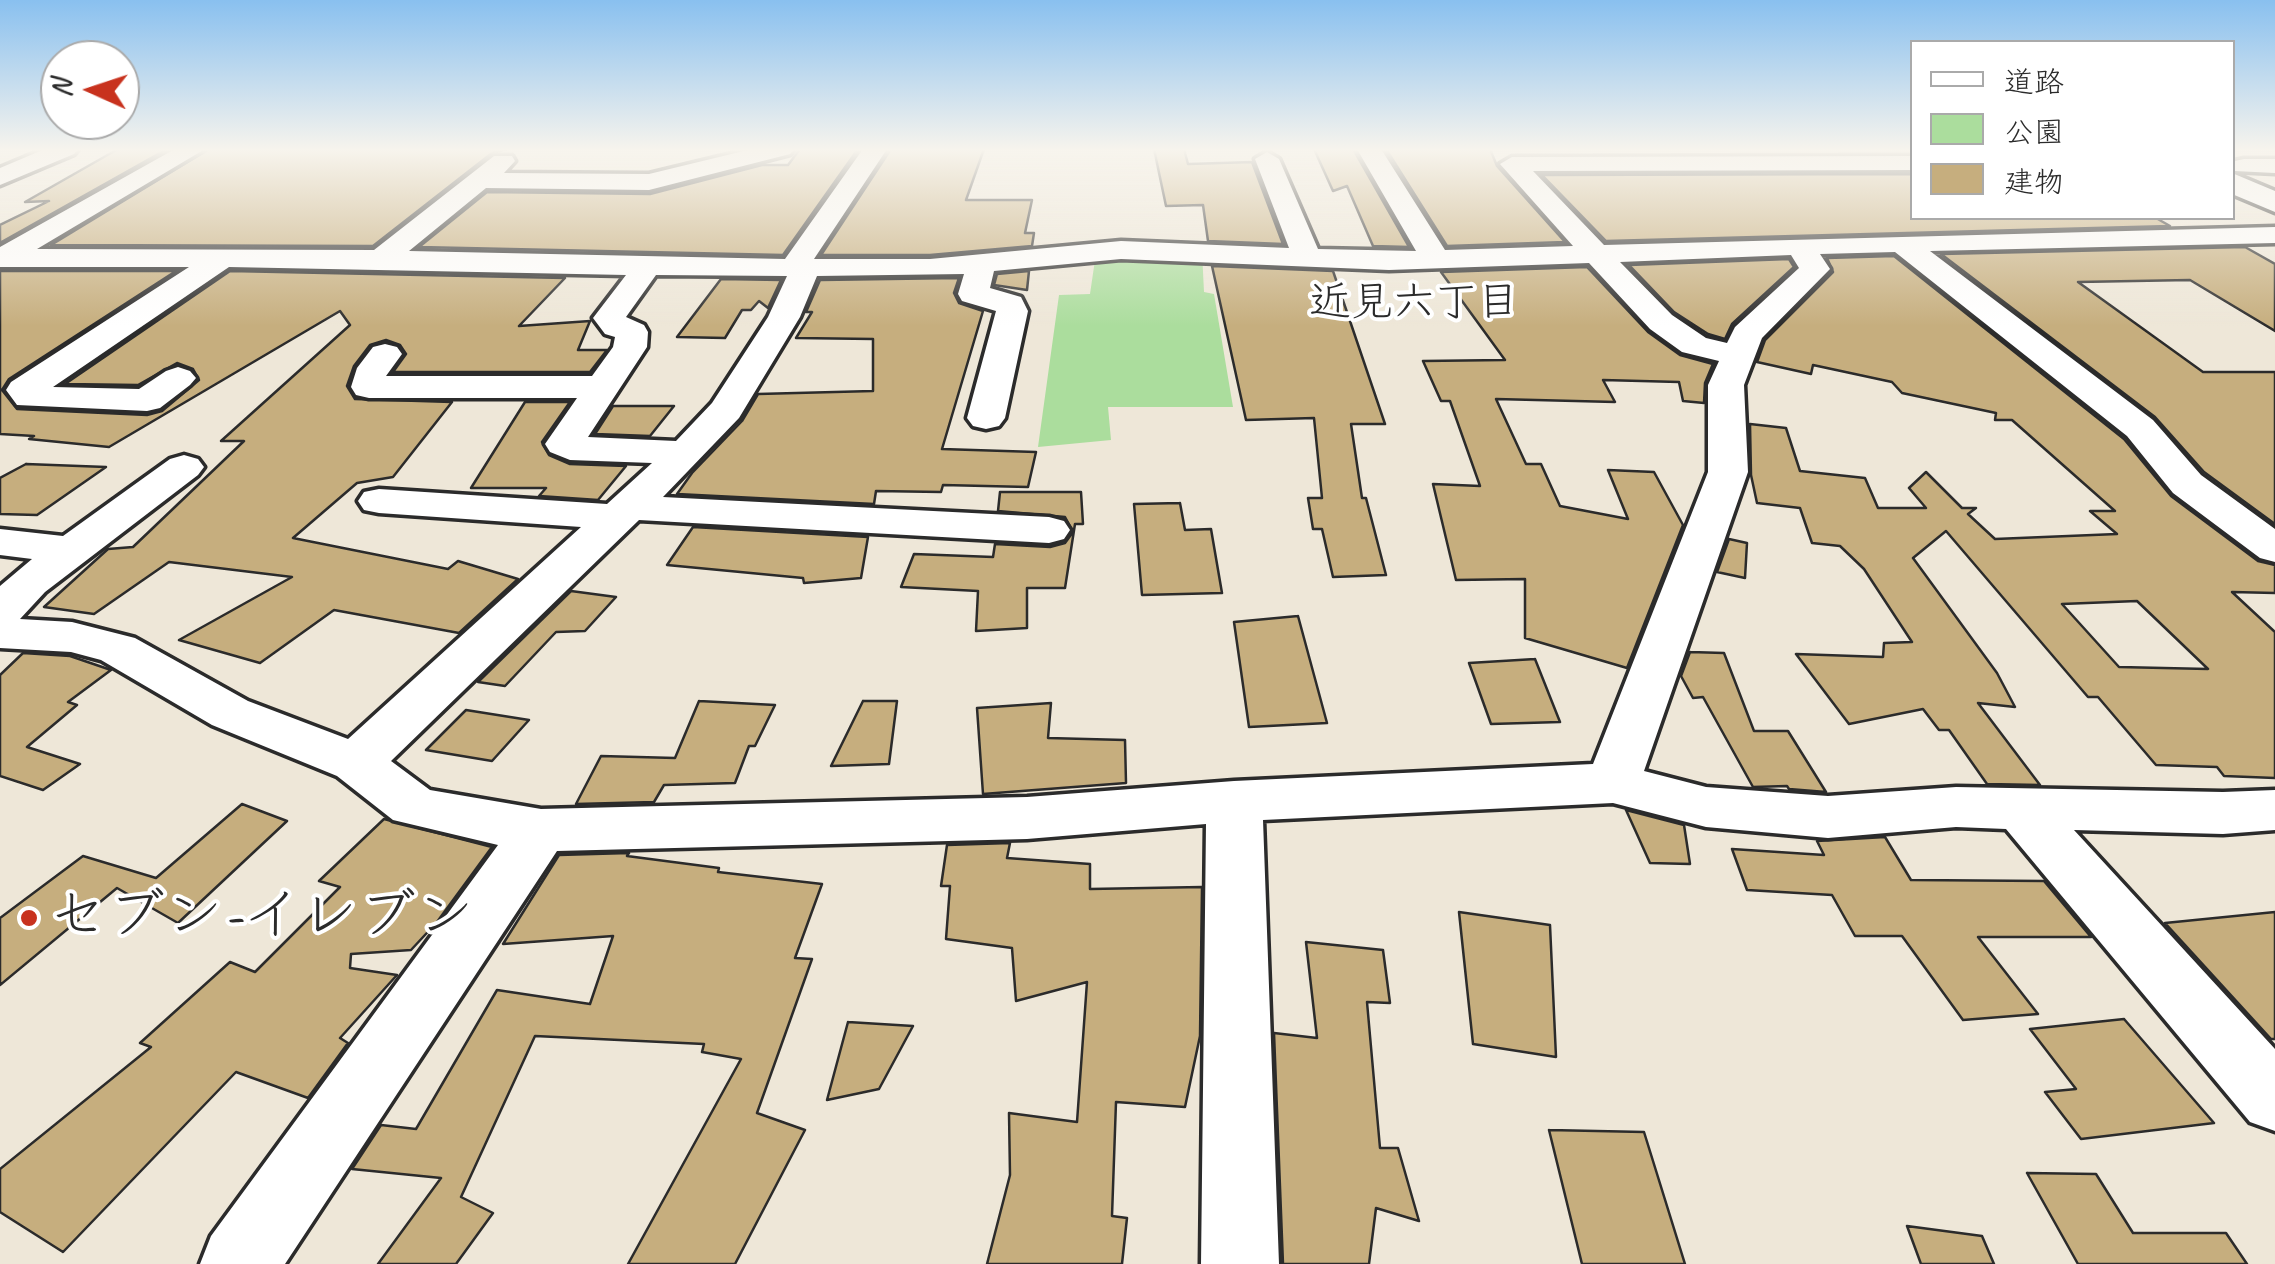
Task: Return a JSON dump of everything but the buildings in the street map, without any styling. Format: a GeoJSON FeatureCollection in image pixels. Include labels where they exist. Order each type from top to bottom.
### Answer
{"type":"FeatureCollection","features":[{"type":"Feature","properties":{"kind":"street"},"geometry":{"type":"LineString","coordinates":[[1,258],[90,208]]}},
{"type":"Feature","properties":{"kind":"street"},"geometry":{"type":"LineString","coordinates":[[381,258],[444,208]]}},
{"type":"Feature","properties":{"kind":"street"},"geometry":{"type":"LineString","coordinates":[[805,269],[798,259],[834,208]]}},
{"type":"Feature","properties":{"kind":"street"},"geometry":{"type":"LineString","coordinates":[[1287,208],[1307,258]]}},
{"type":"Feature","properties":{"kind":"street"},"geometry":{"type":"LineString","coordinates":[[1405,208],[1436,260]]}},
{"type":"Feature","properties":{"kind":"street"},"geometry":{"type":"LineString","coordinates":[[1553,208],[1661,322],[1694,344],[1738,356]]}},
{"type":"Feature","properties":{"kind":"street"},"geometry":{"type":"LineString","coordinates":[[1938,220],[1970,242]]}},
{"type":"Feature","properties":{"kind":"street"},"geometry":{"type":"LineString","coordinates":[[1,258],[381,258],[805,269],[981,265],[1121,250],[1436,260],[1800,246],[2275,235]]}},
{"type":"Feature","properties":{"kind":"street"},"geometry":{"type":"LineString","coordinates":[[1902,243],[2060,370],[2140,428],[2186,484],[2275,549]]}},
{"type":"Feature","properties":{"kind":"street"},"geometry":{"type":"LineString","coordinates":[[1613,783],[1728,472],[1726,385],[1747,334],[1815,269],[1800,246]]}},
{"type":"Feature","properties":{"kind":"street"},"geometry":{"type":"LineString","coordinates":[[178,378],[147,400],[30,396],[24,390],[222,258]]}},
{"type":"Feature","properties":{"kind":"street"},"geometry":{"type":"LineString","coordinates":[[981,265],[973,294],[1002,300],[1010,304],[1012,311],[986,418]]}},
{"type":"Feature","properties":{"kind":"street"},"geometry":{"type":"LineString","coordinates":[[648,266],[609,318],[617,327],[632,332],[630,347],[564,444],[570,448],[686,453]]}},
{"type":"Feature","properties":{"kind":"street"},"geometry":{"type":"LineString","coordinates":[[356,764],[686,453],[726,410],[784,316],[805,269]]}},
{"type":"Feature","properties":{"kind":"street"},"geometry":{"type":"LineString","coordinates":[[385,354],[369,375],[369,387],[601,387]]}},
{"type":"Feature","properties":{"kind":"street"},"geometry":{"type":"LineString","coordinates":[[0,614],[29,582],[68,550],[184,467]]}},
{"type":"Feature","properties":{"kind":"street"},"geometry":{"type":"LineString","coordinates":[[380,501],[1049,530]]}},
{"type":"Feature","properties":{"kind":"street"},"geometry":{"type":"LineString","coordinates":[[0,542],[68,550]]}},
{"type":"Feature","properties":{"kind":"street"},"geometry":{"type":"LineString","coordinates":[[0,633],[72,638],[118,649],[230,713],[356,764],[413,806],[473,821],[542,830],[1028,818],[1234,801],[1613,783],[1706,807],[1828,818],[1956,807],[2275,810]]}},
{"type":"Feature","properties":{"kind":"street"},"geometry":{"type":"LineString","coordinates":[[1234,801],[1240,1264]]}},
{"type":"Feature","properties":{"kind":"street"},"geometry":{"type":"LineString","coordinates":[[2023,810],[2275,1099]]}},
{"type":"Feature","properties":{"kind":"street"},"geometry":{"type":"LineString","coordinates":[[239,1264],[542,830]]}},
{"type":"Feature","properties":{"kind":"green space"},"geometry":{"type":"Polygon","coordinates":[[[1202,251],[1204,292],[1214,294],[1233,407],[1108,407],[1111,440],[1038,447],[1059,295],[1090,294],[1096,253],[1202,251]]]}},
{"type":"Feature","properties":{"kind":"place","name":"セブン-イレブン"},"geometry":{"type":"Point","coordinates":[29,918]}},
{"type":"Feature","properties":{"kind":"district","name":"近見六丁目"},"geometry":{"type":"Point","coordinates":[1414,304]}}]}
